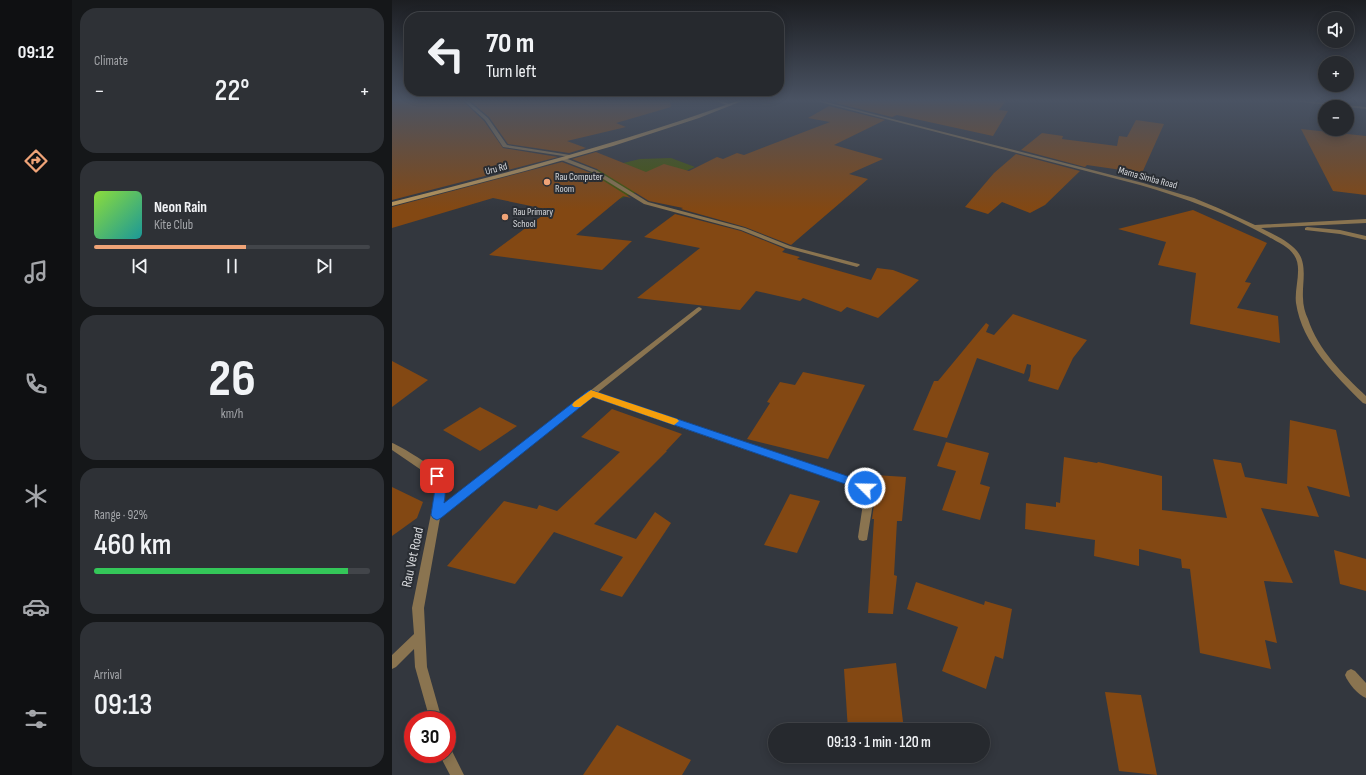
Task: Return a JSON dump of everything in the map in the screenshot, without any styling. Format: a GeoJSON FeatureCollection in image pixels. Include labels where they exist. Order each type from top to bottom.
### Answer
{"type":"FeatureCollection","features":[{"type":"Feature","properties":{"kind":"street"},"geometry":{"type":"LineString","coordinates":[[499,137],[505,146],[573,156]]}},
{"type":"Feature","properties":{"kind":"street","name":"Uru Rd"},"geometry":{"type":"LineString","coordinates":[[392,204],[563,159],[632,137]]}},
{"type":"Feature","properties":{"kind":"street","name":"Mama Simba Road"},"geometry":{"type":"LineString","coordinates":[[964,137],[1173,193],[1218,209],[1254,227],[1296,252],[1300,259],[1300,303],[1305,323],[1312,340],[1328,361],[1366,401]]}},
{"type":"Feature","properties":{"kind":"street"},"geometry":{"type":"LineString","coordinates":[[563,159],[594,171],[646,203],[743,229],[788,247],[857,265]]}},
{"type":"Feature","properties":{"kind":"street"},"geometry":{"type":"LineString","coordinates":[[1254,227],[1366,221]]}},
{"type":"Feature","properties":{"kind":"street"},"geometry":{"type":"LineString","coordinates":[[1278,226],[1340,232],[1366,238]]}},
{"type":"Feature","properties":{"kind":"street"},"geometry":{"type":"LineString","coordinates":[[437,515],[699,309]]}},
{"type":"Feature","properties":{"kind":"street"},"geometry":{"type":"LineString","coordinates":[[591,394],[855,483],[865,488],[869,497],[863,538]]}},
{"type":"Feature","properties":{"kind":"street","name":"Rau Vet Road"},"geometry":{"type":"LineString","coordinates":[[392,446],[437,476],[441,489],[418,608],[421,667],[433,711]]}},
{"type":"Feature","properties":{"kind":"street"},"geometry":{"type":"LineString","coordinates":[[392,663],[419,637]]}},
{"type":"Feature","properties":{"kind":"street"},"geometry":{"type":"LineString","coordinates":[[1351,675],[1366,692]]}},
{"type":"Feature","properties":{"kind":"street"},"geometry":{"type":"LineString","coordinates":[[451,763],[458,775]]}},
{"type":"Feature","properties":{"kind":"green space"},"geometry":{"type":"Polygon","coordinates":[[[671,158],[695,167],[617,200],[569,181],[602,168],[640,159],[671,158]]]}},
{"type":"Feature","properties":{"kind":"building"},"geometry":{"type":"Polygon","coordinates":[[[392,137],[495,137],[503,148],[558,157],[392,200],[392,137]]]}},
{"type":"Feature","properties":{"kind":"building"},"geometry":{"type":"Polygon","coordinates":[[[503,137],[583,137],[567,141],[586,148],[569,153],[508,144],[503,137]]]}},
{"type":"Feature","properties":{"kind":"building"},"geometry":{"type":"Polygon","coordinates":[[[790,137],[850,137],[834,145],[883,159],[849,174],[868,179],[791,245],[745,227],[681,209],[683,208],[649,201],[597,169],[572,159],[596,152],[646,172],[664,164],[689,171],[717,157],[723,159],[737,153],[744,155],[790,137]]]}},
{"type":"Feature","properties":{"kind":"building"},"geometry":{"type":"Polygon","coordinates":[[[1037,137],[1063,137],[1062,139],[1117,146],[1119,137],[1158,137],[1142,173],[1087,165],[1085,167],[1021,150],[1037,137]]]}},
{"type":"Feature","properties":{"kind":"building"},"geometry":{"type":"Polygon","coordinates":[[[1305,137],[1366,137],[1366,195],[1333,191],[1305,137]]]}},
{"type":"Feature","properties":{"kind":"building"},"geometry":{"type":"Polygon","coordinates":[[[1016,154],[1080,171],[1045,205],[1030,213],[1002,202],[988,214],[965,207],[994,173],[1016,154]]]}},
{"type":"Feature","properties":{"kind":"building"},"geometry":{"type":"Polygon","coordinates":[[[562,162],[591,173],[631,198],[623,196],[576,235],[632,241],[602,270],[489,255],[550,210],[493,198],[392,228],[392,207],[562,162]]]}},
{"type":"Feature","properties":{"kind":"building"},"geometry":{"type":"Polygon","coordinates":[[[1193,210],[1267,243],[1245,282],[1251,283],[1237,308],[1278,316],[1280,343],[1190,324],[1196,273],[1158,265],[1166,242],[1118,229],[1193,210]]]}},
{"type":"Feature","properties":{"kind":"building"},"geometry":{"type":"Polygon","coordinates":[[[675,214],[741,231],[785,249],[782,252],[800,257],[797,259],[871,280],[877,268],[893,270],[919,280],[878,318],[847,307],[841,312],[803,298],[800,301],[756,291],[740,310],[637,298],[700,248],[644,237],[675,214]]]}},
{"type":"Feature","properties":{"kind":"building"},"geometry":{"type":"Polygon","coordinates":[[[1013,314],[1087,340],[1073,358],[1058,390],[1028,381],[1031,365],[1027,364],[1024,374],[977,358],[947,438],[913,430],[934,381],[938,381],[986,323],[989,325],[986,332],[994,335],[1013,314]]]}},
{"type":"Feature","properties":{"kind":"building"},"geometry":{"type":"Polygon","coordinates":[[[392,361],[428,380],[392,407],[392,361]]]}},
{"type":"Feature","properties":{"kind":"building"},"geometry":{"type":"Polygon","coordinates":[[[803,372],[865,385],[828,459],[747,439],[770,403],[767,402],[780,382],[795,385],[803,372]]]}},
{"type":"Feature","properties":{"kind":"building"},"geometry":{"type":"Polygon","coordinates":[[[480,407],[517,426],[480,451],[443,430],[480,407]]]}},
{"type":"Feature","properties":{"kind":"building"},"geometry":{"type":"Polygon","coordinates":[[[612,409],[682,434],[594,524],[636,539],[655,512],[671,523],[622,597],[600,590],[623,557],[554,532],[515,584],[447,566],[504,501],[537,509],[539,505],[557,511],[620,452],[581,437],[612,409]]]}},
{"type":"Feature","properties":{"kind":"building"},"geometry":{"type":"Polygon","coordinates":[[[1290,420],[1336,430],[1350,497],[1307,486],[1319,517],[1261,508],[1293,583],[1264,581],[1277,643],[1265,640],[1271,669],[1200,653],[1190,569],[1182,568],[1181,559],[1139,549],[1139,566],[1094,556],[1095,540],[1025,529],[1026,503],[1056,507],[1056,502],[1060,503],[1064,457],[1098,462],[1162,476],[1162,510],[1227,518],[1213,459],[1241,463],[1245,477],[1287,484],[1290,420]]]}},
{"type":"Feature","properties":{"kind":"building"},"geometry":{"type":"Polygon","coordinates":[[[946,442],[989,453],[980,484],[990,487],[980,520],[942,510],[956,471],[937,466],[946,442]]]}},
{"type":"Feature","properties":{"kind":"building"},"geometry":{"type":"Polygon","coordinates":[[[875,475],[906,477],[902,521],[897,521],[894,575],[897,576],[893,614],[868,613],[874,519],[872,519],[875,497],[873,491],[875,475]]]}},
{"type":"Feature","properties":{"kind":"building"},"geometry":{"type":"Polygon","coordinates":[[[392,487],[423,502],[417,518],[392,536],[392,487]]]}},
{"type":"Feature","properties":{"kind":"building"},"geometry":{"type":"Polygon","coordinates":[[[790,494],[820,501],[797,553],[764,545],[790,494]]]}},
{"type":"Feature","properties":{"kind":"building"},"geometry":{"type":"Polygon","coordinates":[[[1334,550],[1366,559],[1366,591],[1340,584],[1334,550]]]}},
{"type":"Feature","properties":{"kind":"building"},"geometry":{"type":"Polygon","coordinates":[[[916,582],[984,605],[985,601],[1012,609],[1003,659],[995,656],[986,689],[942,671],[958,627],[907,609],[916,582]]]}},
{"type":"Feature","properties":{"kind":"building"},"geometry":{"type":"Polygon","coordinates":[[[896,663],[903,723],[848,723],[844,669],[896,663]]]}},
{"type":"Feature","properties":{"kind":"building"},"geometry":{"type":"Polygon","coordinates":[[[1105,692],[1141,695],[1157,775],[1119,771],[1105,692]]]}},
{"type":"Feature","properties":{"kind":"building"},"geometry":{"type":"Polygon","coordinates":[[[617,725],[691,760],[682,775],[583,775],[617,725]]]}},
{"type":"Feature","properties":{"kind":"slow traffic"},"geometry":{"type":"LineString","coordinates":[[577,405],[591,394],[674,421]]}},
{"type":"Feature","properties":{"kind":"place","name":"Rau Computer Room"},"geometry":{"type":"Point","coordinates":[547,182]}},
{"type":"Feature","properties":{"kind":"place","name":"Rau Primary School"},"geometry":{"type":"Point","coordinates":[505,217]}},
{"type":"Feature","properties":{"kind":"route"},"geometry":{"type":"LineString","coordinates":[[437,476],[441,489],[437,515],[591,394],[855,483],[865,488]]}}]}
